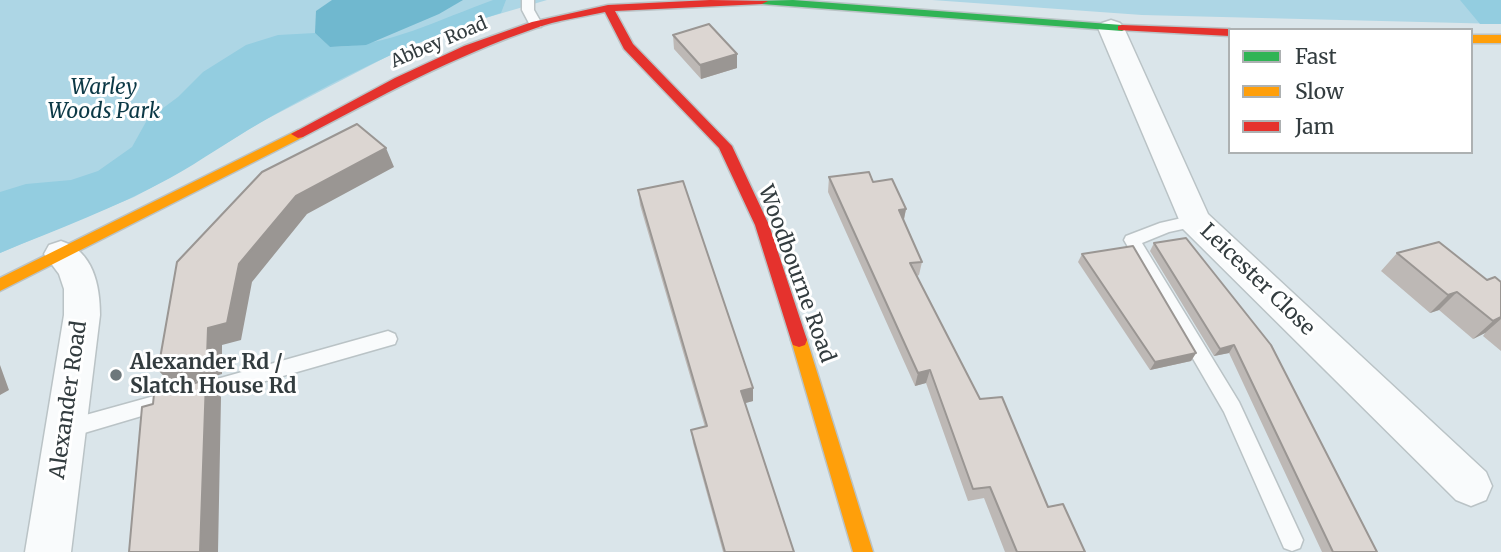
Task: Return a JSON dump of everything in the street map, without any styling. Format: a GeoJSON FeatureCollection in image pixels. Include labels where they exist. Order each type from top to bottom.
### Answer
{"type":"FeatureCollection","features":[{"type":"Feature","properties":{"kind":"street","name":"Abbey Road"},"geometry":{"type":"LineString","coordinates":[[0,285],[399,81],[468,49],[536,24],[608,8],[751,0],[1111,27],[1228,33]]}},
{"type":"Feature","properties":{"kind":"street","name":"Woodbourne Road"},"geometry":{"type":"LineString","coordinates":[[608,8],[628,46],[725,146],[762,225],[863,552]]}},
{"type":"Feature","properties":{"kind":"street","name":"Leicester Close"},"geometry":{"type":"LineString","coordinates":[[1111,27],[1195,221],[1471,486]]}},
{"type":"Feature","properties":{"kind":"street"},"geometry":{"type":"LineString","coordinates":[[1473,39],[1501,39]]}},
{"type":"Feature","properties":{"kind":"street","name":"Alexander Road"},"geometry":{"type":"LineString","coordinates":[[48,552],[82,315],[82,289],[74,268],[61,254]]}},
{"type":"Feature","properties":{"kind":"lane"},"geometry":{"type":"LineString","coordinates":[[528,0],[528,10],[536,24]]}},
{"type":"Feature","properties":{"kind":"lane"},"geometry":{"type":"LineString","coordinates":[[1195,221],[1166,227],[1132,240],[1232,408],[1292,540]]}},
{"type":"Feature","properties":{"kind":"lane"},"geometry":{"type":"LineString","coordinates":[[64,430],[388,339]]}},
{"type":"Feature","properties":{"kind":"green space","name":"Warley Woods Park"},"geometry":{"type":"Polygon","coordinates":[[[0,0],[547,0],[458,26],[396,52],[261,122],[134,197],[0,253],[0,0]]]}},
{"type":"Feature","properties":{"kind":"green space"},"geometry":{"type":"Polygon","coordinates":[[[932,0],[1501,0],[1501,24],[1142,15],[932,0]]]}},
{"type":"Feature","properties":{"kind":"shaded area"},"geometry":{"type":"Polygon","coordinates":[[[332,0],[463,0],[439,14],[366,45],[330,47],[315,33],[316,11],[332,0]]]}},
{"type":"Feature","properties":{"kind":"shaded area"},"geometry":{"type":"Polygon","coordinates":[[[493,0],[506,0],[501,13],[378,61],[289,107],[150,189],[0,253],[0,192],[26,184],[71,180],[98,171],[132,147],[147,120],[178,97],[203,72],[246,45],[278,35],[315,33],[330,47],[351,46],[413,31],[493,0]]]}},
{"type":"Feature","properties":{"kind":"shaded area"},"geometry":{"type":"Polygon","coordinates":[[[1460,0],[1501,0],[1501,24],[1480,24],[1460,0]]]}},
{"type":"Feature","properties":{"kind":"building"},"geometry":{"type":"Polygon","coordinates":[[[709,24],[737,54],[700,65],[673,35],[709,24]]]}},
{"type":"Feature","properties":{"kind":"building"},"geometry":{"type":"Polygon","coordinates":[[[357,124],[386,148],[296,196],[239,264],[227,323],[208,328],[207,357],[158,370],[177,262],[262,172],[357,124]]]}},
{"type":"Feature","properties":{"kind":"building"},"geometry":{"type":"Polygon","coordinates":[[[869,172],[873,182],[892,179],[906,209],[899,210],[922,262],[910,263],[980,399],[1002,397],[1048,507],[1063,504],[1085,552],[1017,552],[990,487],[973,489],[930,370],[918,373],[829,177],[869,172]]]}},
{"type":"Feature","properties":{"kind":"building"},"geometry":{"type":"Polygon","coordinates":[[[683,181],[753,388],[741,391],[794,552],[725,552],[691,430],[707,426],[638,190],[683,181]]]}},
{"type":"Feature","properties":{"kind":"building"},"geometry":{"type":"Polygon","coordinates":[[[1186,238],[1271,345],[1377,552],[1333,552],[1234,345],[1220,349],[1154,243],[1186,238]]]}},
{"type":"Feature","properties":{"kind":"building"},"geometry":{"type":"Polygon","coordinates":[[[1439,242],[1487,280],[1495,277],[1501,282],[1501,317],[1493,321],[1457,292],[1448,295],[1397,253],[1439,242]]]}},
{"type":"Feature","properties":{"kind":"building"},"geometry":{"type":"Polygon","coordinates":[[[1133,246],[1196,353],[1155,362],[1082,254],[1133,246]]]}},
{"type":"Feature","properties":{"kind":"building"},"geometry":{"type":"Polygon","coordinates":[[[206,380],[200,552],[129,552],[142,407],[153,404],[154,394],[206,380]]]}},
{"type":"Feature","properties":{"kind":"traffic: fast"},"geometry":{"type":"LineString","coordinates":[[762,1],[1122,28]]}},
{"type":"Feature","properties":{"kind":"traffic: slow"},"geometry":{"type":"LineString","coordinates":[[1473,39],[1501,39]]}},
{"type":"Feature","properties":{"kind":"traffic: slow"},"geometry":{"type":"LineString","coordinates":[[0,285],[298,134]]}},
{"type":"Feature","properties":{"kind":"traffic: slow"},"geometry":{"type":"LineString","coordinates":[[799,340],[863,552]]}},
{"type":"Feature","properties":{"kind":"traffic: jam"},"geometry":{"type":"LineString","coordinates":[[298,134],[399,81],[468,49],[536,24],[608,8],[762,1]]}},
{"type":"Feature","properties":{"kind":"traffic: jam"},"geometry":{"type":"LineString","coordinates":[[608,8],[628,46],[725,146],[762,225],[799,340]]}},
{"type":"Feature","properties":{"kind":"traffic: jam"},"geometry":{"type":"LineString","coordinates":[[1122,28],[1228,33]]}},
{"type":"Feature","properties":{"kind":"place","name":"Alexander Rd / Slatch House Rd"},"geometry":{"type":"Point","coordinates":[116,375]}}]}
